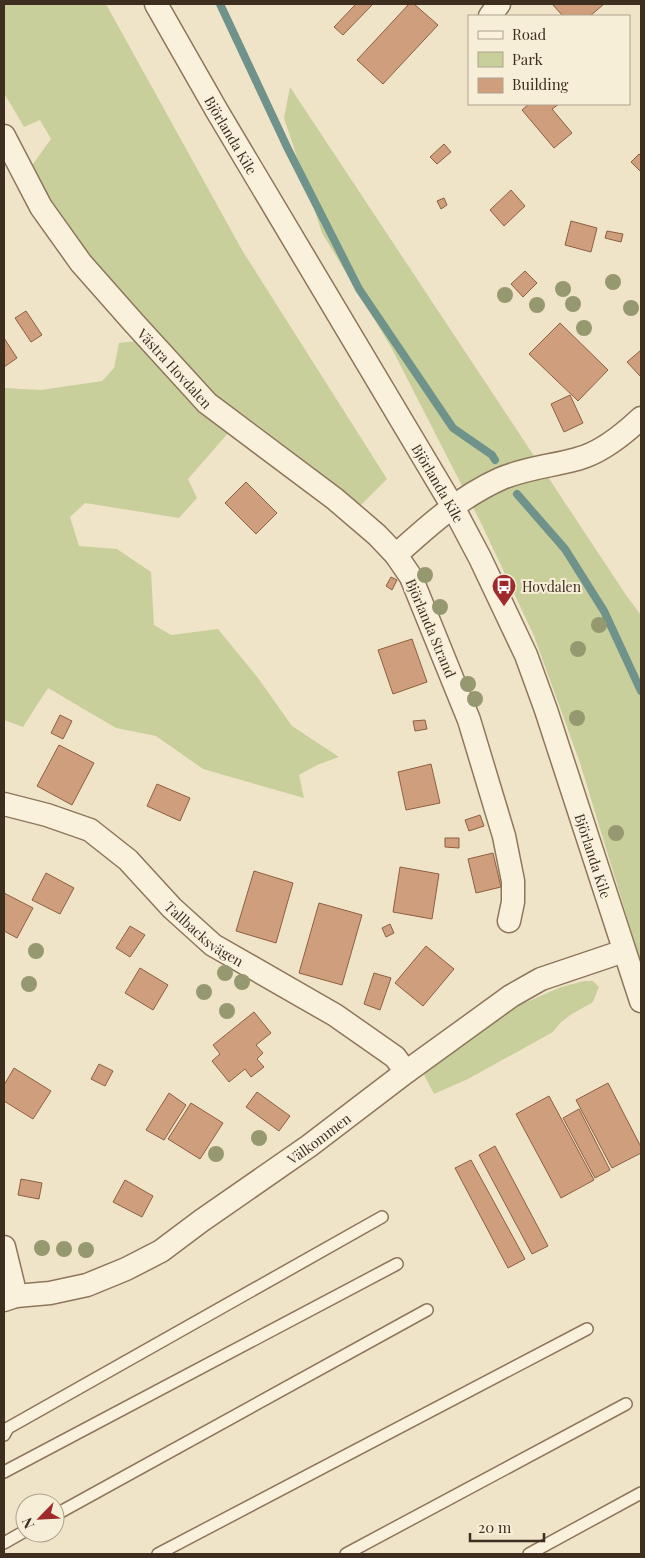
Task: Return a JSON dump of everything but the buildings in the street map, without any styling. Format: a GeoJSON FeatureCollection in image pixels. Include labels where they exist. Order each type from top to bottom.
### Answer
{"type":"FeatureCollection","features":[{"type":"Feature","properties":{"kind":"street","name":"Björlanda Kile"},"geometry":{"type":"LineString","coordinates":[[156,4],[452,506],[480,558],[526,655],[546,710],[641,1001]]}},
{"type":"Feature","properties":{"kind":"street"},"geometry":{"type":"LineString","coordinates":[[491,15],[499,4]]}},
{"type":"Feature","properties":{"kind":"street","name":"Västra Hovdalen"},"geometry":{"type":"LineString","coordinates":[[4,136],[40,207],[81,263],[207,403],[335,499],[377,535],[396,555]]}},
{"type":"Feature","properties":{"kind":"street"},"geometry":{"type":"LineString","coordinates":[[396,555],[452,506],[481,489],[502,478],[535,467],[579,458],[606,446],[641,418]]}},
{"type":"Feature","properties":{"kind":"street","name":"Björlanda Strand"},"geometry":{"type":"LineString","coordinates":[[396,555],[411,577],[469,720],[506,845],[513,881],[513,902],[509,921]]}},
{"type":"Feature","properties":{"kind":"street","name":"Tallbacksvägen"},"geometry":{"type":"LineString","coordinates":[[4,804],[48,815],[90,830],[128,860],[172,908],[212,945],[335,1015],[395,1057],[406,1072]]}},
{"type":"Feature","properties":{"kind":"street","name":"Välkommen"},"geometry":{"type":"LineString","coordinates":[[10,1298],[50,1293],[87,1285],[126,1269],[161,1251],[301,1152],[406,1072],[511,996],[541,979],[624,951]]}},
{"type":"Feature","properties":{"kind":"street"},"geometry":{"type":"LineString","coordinates":[[4,1247],[10,1298]]}},
{"type":"Feature","properties":{"kind":"lane"},"geometry":{"type":"LineString","coordinates":[[4,1434],[8,1428],[382,1217]]}},
{"type":"Feature","properties":{"kind":"lane"},"geometry":{"type":"LineString","coordinates":[[4,1472],[397,1264]]}},
{"type":"Feature","properties":{"kind":"lane"},"geometry":{"type":"LineString","coordinates":[[65,1509],[427,1310]]}},
{"type":"Feature","properties":{"kind":"lane"},"geometry":{"type":"LineString","coordinates":[[158,1554],[586,1329]]}},
{"type":"Feature","properties":{"kind":"lane"},"geometry":{"type":"LineString","coordinates":[[346,1554],[626,1404]]}},
{"type":"Feature","properties":{"kind":"lane"},"geometry":{"type":"LineString","coordinates":[[529,1554],[641,1493]]}},
{"type":"Feature","properties":{"kind":"lane"},"geometry":{"type":"LineString","coordinates":[[4,1543],[15,1537]]}},
{"type":"Feature","properties":{"kind":"green space"},"geometry":{"type":"Polygon","coordinates":[[[4,4],[106,4],[242,250],[387,479],[358,508],[222,407],[91,262],[28,171],[51,139],[40,120],[24,127],[4,93],[4,4]]]}},
{"type":"Feature","properties":{"kind":"green space"},"geometry":{"type":"Polygon","coordinates":[[[290,87],[641,615],[641,963],[580,763],[534,636],[481,523],[391,347],[322,233],[284,118],[290,87]]]}},
{"type":"Feature","properties":{"kind":"green space"},"geometry":{"type":"Polygon","coordinates":[[[137,341],[229,432],[188,479],[197,498],[179,518],[85,503],[70,517],[79,546],[117,549],[151,572],[154,625],[171,635],[218,629],[258,678],[292,726],[339,757],[317,765],[299,775],[304,798],[203,769],[156,736],[116,728],[48,688],[23,727],[4,720],[4,388],[41,390],[102,381],[114,368],[119,343],[137,341]]]}},
{"type":"Feature","properties":{"kind":"green space"},"geometry":{"type":"Polygon","coordinates":[[[584,981],[593,981],[599,987],[593,1002],[560,1023],[553,1032],[468,1079],[434,1094],[423,1073],[515,1007],[561,987],[584,981]]]}},
{"type":"Feature","properties":{"kind":"waterway"},"geometry":{"type":"LineString","coordinates":[[220,4],[288,149],[359,289],[453,428],[492,455],[495,460]]}},
{"type":"Feature","properties":{"kind":"waterway"},"geometry":{"type":"LineString","coordinates":[[517,494],[565,549],[604,611],[641,691]]}},
{"type":"Feature","properties":{"kind":"place","name":"Hovdalen"},"geometry":{"type":"Point","coordinates":[504,607]}}]}
